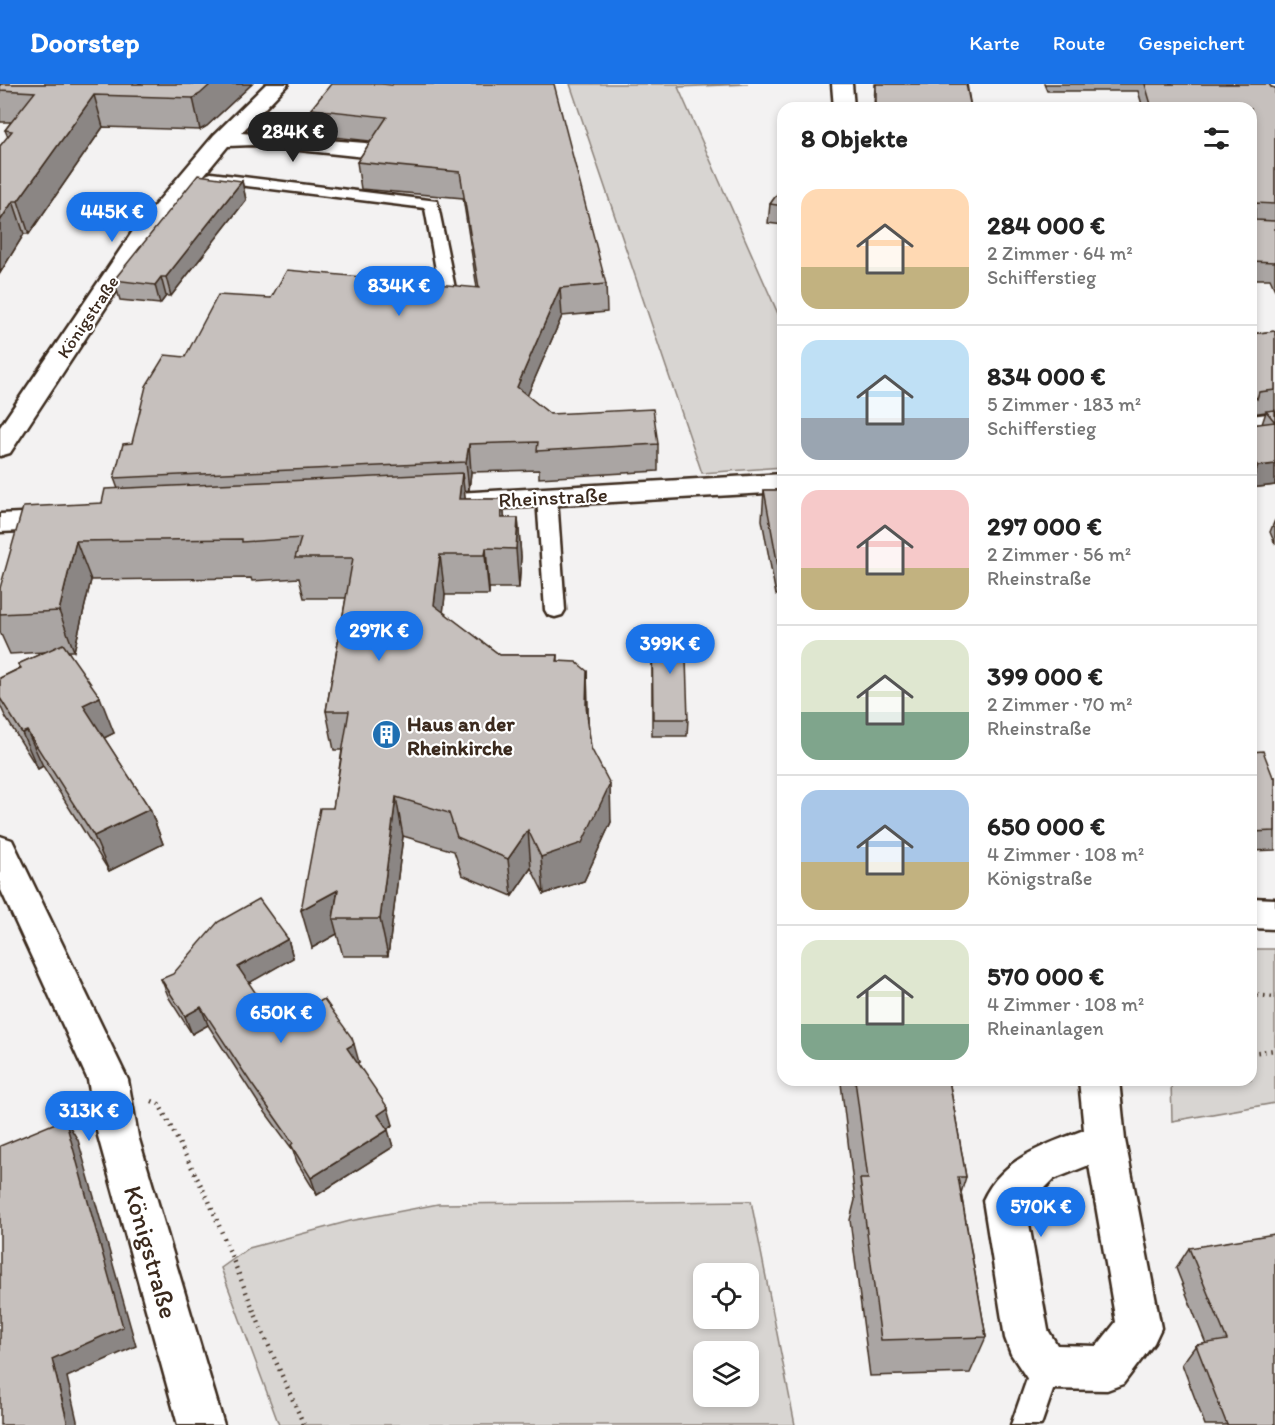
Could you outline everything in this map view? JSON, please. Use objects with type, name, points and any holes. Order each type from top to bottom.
[{"type":"street","name":"Königstraße","points":[[0,447],[141,236],[222,140],[278,84]]},
{"type":"street","points":[[842,84],[844,102]]},
{"type":"street","points":[[222,140],[252,139],[365,150]]},
{"type":"street","points":[[1257,423],[1275,421]]},
{"type":"street","name":"Rheinstraße","points":[[429,503],[777,483]]},
{"type":"street","points":[[0,523],[87,519]]},
{"type":"street","name":"Königstraße","points":[[0,850],[108,1080],[118,1136],[201,1425]]},
{"type":"street","points":[[1257,913],[1275,914]]},
{"type":"street","points":[[1100,1086],[1105,1140],[1139,1328],[1107,1368],[1046,1367],[1027,1338],[1004,1200],[1040,1166],[1105,1140]]},
{"type":"lane","points":[[191,176],[432,204],[449,298]]},
{"type":"lane","points":[[547,498],[555,610]]},
{"type":"lane","points":[[1026,1425],[1046,1367]]},
{"type":"path","points":[[1257,996],[1275,997]]},
{"type":"path","points":[[1257,1052],[1275,1050]]},
{"type":"path","points":[[108,1080],[159,1104],[209,1201],[260,1326],[304,1425]]},
{"type":"shaded area","points":[[570,84],[748,84],[678,87],[777,311],[777,467],[702,473]]},
{"type":"shaded area","points":[[1257,949],[1275,949],[1275,1103],[1172,1121],[1171,1086],[1257,1086]]},
{"type":"shaded area","points":[[751,1201],[795,1425],[279,1425],[221,1268],[249,1248],[350,1221],[438,1204]]},
{"type":"building","points":[[0,84],[211,84],[193,98],[94,95],[18,201],[13,201],[0,221],[0,146],[12,131],[5,130],[35,92],[0,90]]},
{"type":"building","points":[[331,84],[554,84],[606,284],[560,288],[517,387],[550,414],[653,409],[658,444],[537,451],[538,442],[469,444],[466,462],[114,478],[123,444],[132,443],[146,386],[165,355],[185,357],[218,295],[271,298],[287,270],[479,288],[460,172],[357,162],[387,117],[311,109]]},
{"type":"building","points":[[876,84],[966,84],[970,102],[876,102]]},
{"type":"building","points":[[1145,84],[1269,84],[1275,88],[1275,204],[1257,203],[1257,102],[1150,102]]},
{"type":"building","points":[[198,175],[242,181],[166,277],[161,277],[155,285],[114,280]]},
{"type":"building","points":[[777,194],[777,205],[770,204]]},
{"type":"building","points":[[1257,220],[1275,221],[1275,262],[1257,261]]},
{"type":"building","points":[[1275,331],[1275,390],[1259,392],[1257,399],[1257,333]]},
{"type":"building","points":[[1275,410],[1275,422],[1266,411]]},
{"type":"building","points":[[1275,422],[1275,464],[1257,465],[1257,424]]},
{"type":"building","points":[[462,473],[459,499],[503,499],[501,518],[518,518],[516,549],[486,548],[485,555],[440,555],[434,605],[500,655],[558,655],[557,661],[576,662],[587,671],[586,705],[591,748],[610,784],[582,843],[541,857],[528,830],[508,859],[457,837],[449,813],[396,797],[380,919],[333,919],[338,890],[301,910],[320,808],[333,808],[349,711],[326,711],[353,558],[295,558],[301,538],[242,542],[242,539],[76,541],[59,611],[0,614],[0,588],[23,507],[102,503],[105,489]]},
{"type":"building","points":[[764,490],[777,490],[777,561]]},
{"type":"building","points":[[652,630],[685,630],[688,719],[653,719]]},
{"type":"building","points":[[63,644],[100,697],[83,705],[150,809],[94,836],[27,731],[22,733],[0,698],[0,678],[21,668],[18,664]]},
{"type":"building","points":[[1263,751],[1273,777],[1275,777],[1275,831],[1257,832],[1257,752]]},
{"type":"building","points":[[259,899],[288,939],[238,967],[276,1023],[285,1018],[288,1020],[324,999],[352,1038],[354,1044],[347,1048],[388,1108],[378,1115],[388,1130],[311,1178],[291,1145],[293,1143],[201,1007],[185,1016],[161,979],[173,974],[218,922]]},
{"type":"building","points":[[856,1086],[950,1086],[966,1177],[958,1177],[986,1337],[881,1340],[860,1179],[868,1179]]},
{"type":"building","points":[[65,1119],[123,1327],[52,1359],[68,1425],[0,1425],[0,1146]]},
{"type":"building","points":[[1275,1234],[1275,1425],[1227,1425],[1196,1345],[1227,1340],[1189,1248]]},
{"type":"place","name":"Haus an der Rheinkirche","points":[[386,735]]}]
